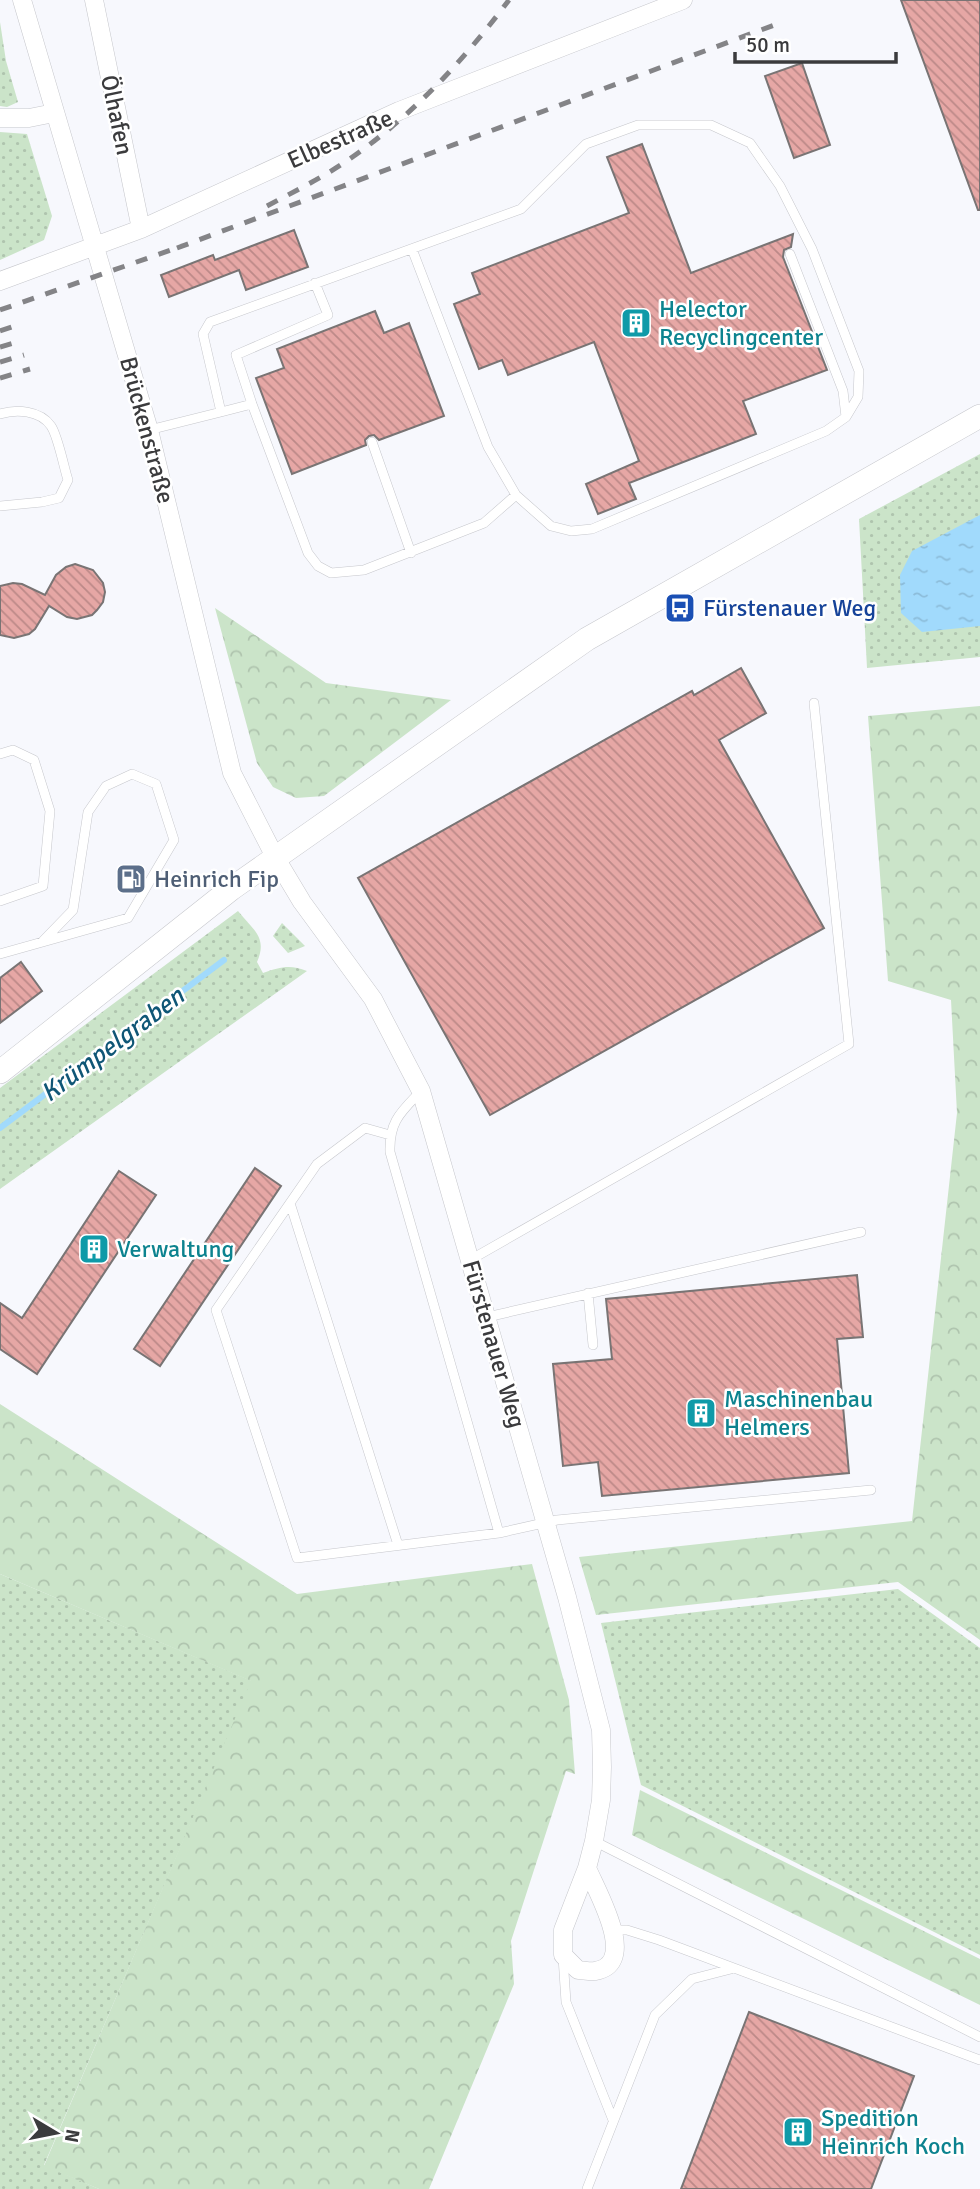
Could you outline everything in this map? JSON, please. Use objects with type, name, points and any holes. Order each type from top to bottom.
[{"type":"street","name":"Brückenstraße","points":[[22,0],[149,430],[232,774],[275,857]]},
{"type":"street","name":"Ölhafen","points":[[94,0],[141,229]]},
{"type":"street","name":"Elbestraße","points":[[0,281],[141,229],[400,111],[683,0]]},
{"type":"street","points":[[0,118],[29,118],[54,113]]},
{"type":"street","points":[[0,1072],[231,889],[587,639],[980,416]]},
{"type":"street","name":"Fürstenauer Weg","points":[[275,857],[302,902],[373,999],[421,1091],[568,1597],[601,1730],[601,1800],[587,1868],[563,1930],[563,1955]]},
{"type":"street","points":[[563,1955],[578,1970],[597,1971],[610,1962],[616,1947],[614,1930],[587,1868]]},
{"type":"lane","points":[[221,412],[203,334],[210,322],[521,209],[586,144],[638,125],[711,125],[750,143],[780,186],[812,249],[859,371],[858,397],[846,417],[826,431],[592,529],[572,531],[551,526],[516,495],[488,447],[412,249]]},
{"type":"lane","points":[[790,254],[843,391],[846,417]]},
{"type":"lane","points":[[316,284],[328,315],[236,355],[308,553],[317,566],[331,573],[364,570],[484,523],[516,495]]},
{"type":"lane","points":[[149,430],[252,404]]},
{"type":"lane","points":[[0,414],[13,410],[36,414],[51,426],[68,480],[59,498],[0,506]]},
{"type":"lane","points":[[372,442],[411,553]]},
{"type":"lane","points":[[470,1260],[849,1044],[814,703]]},
{"type":"lane","points":[[0,754],[13,750],[34,760],[50,811],[43,886],[0,901]]},
{"type":"lane","points":[[0,954],[128,918],[174,840],[156,784],[132,774],[106,786],[88,812],[73,910],[43,941]]},
{"type":"lane","points":[[421,1091],[394,1121],[390,1135],[390,1152],[499,1533]]},
{"type":"lane","points":[[390,1135],[365,1128],[317,1164],[216,1310],[297,1558],[499,1533],[545,1522],[872,1490]]},
{"type":"lane","points":[[290,1203],[398,1545]]},
{"type":"lane","points":[[486,1317],[861,1232]]},
{"type":"lane","points":[[588,1293],[593,1345]]},
{"type":"lane","points":[[594,1841],[980,2037]]},
{"type":"lane","points":[[614,1930],[627,1930],[980,2060]]},
{"type":"lane","points":[[563,1955],[566,2002],[613,2120]]},
{"type":"lane","points":[[587,2189],[655,2015],[692,1979],[732,1968]]},
{"type":"green space","points":[[0,22],[6,61],[18,102],[7,107],[0,106]]},
{"type":"green space","points":[[0,132],[27,134],[52,216],[44,240],[0,260]]},
{"type":"green space","points":[[980,454],[980,657],[867,668],[859,519]]},
{"type":"green space","points":[[215,608],[326,683],[451,700],[324,796],[296,798],[273,787],[257,763]]},
{"type":"green space","points":[[980,706],[980,1640],[898,1582],[596,1615],[579,1557],[912,1521],[957,1113],[951,1000],[888,981],[868,716]]},
{"type":"green space","points":[[238,911],[260,940],[257,962],[263,973],[285,967],[307,971],[0,1189],[0,1088]]},
{"type":"green space","points":[[282,923],[305,946],[288,953],[273,936]]},
{"type":"green space","points":[[0,1404],[297,1594],[532,1564],[569,1700],[575,1774],[566,1771],[511,1941],[514,1984],[429,2189],[99,2189],[44,2166],[251,1681],[0,1574]]},
{"type":"green space","points":[[0,1574],[252,1681],[44,2165],[99,2189],[0,2189]]},
{"type":"green space","points":[[898,1589],[980,1648],[980,1955],[641,1785],[601,1623]]},
{"type":"green space","points":[[640,1790],[980,1959],[980,2005],[632,1835]]},
{"type":"water","points":[[980,515],[980,626],[922,632],[901,613],[900,575],[912,551]]},
{"type":"building","points":[[901,0],[980,0],[980,210],[978,210]]},
{"type":"building","points":[[802,63],[830,145],[794,158],[765,76]]},
{"type":"building","name":"Helector Recyclingcenter","points":[[642,144],[691,273],[793,234],[791,247],[784,250],[783,257],[827,370],[743,401],[756,434],[629,483],[636,499],[598,514],[586,484],[639,461],[594,342],[508,375],[502,360],[479,369],[454,304],[480,294],[472,273],[629,213],[607,157]]},
{"type":"building","points":[[294,230],[308,267],[246,290],[239,270],[169,297],[161,275],[213,255],[215,260]]},
{"type":"building","points":[[375,311],[384,333],[409,323],[444,416],[379,440],[374,435],[369,436],[365,440],[366,445],[292,474],[256,378],[284,368],[277,349]]},
{"type":"building","points":[[75,564],[93,570],[103,583],[103,602],[92,615],[77,619],[67,617],[49,606],[29,634],[14,638],[0,635],[0,586],[22,584],[45,595],[56,575]]},
{"type":"building","points":[[741,668],[766,713],[719,740],[824,928],[490,1115],[358,878],[692,691],[694,695]]},
{"type":"building","points":[[21,962],[42,991],[0,1023],[0,978]]},
{"type":"building","points":[[255,1168],[281,1186],[160,1366],[134,1349]]},
{"type":"building","name":"Verwaltung","points":[[119,1171],[156,1195],[37,1374],[0,1349],[0,1303],[22,1318]]},
{"type":"building","name":"Maschinenbau Helmers","points":[[857,1275],[863,1337],[837,1339],[849,1473],[602,1496],[598,1462],[563,1466],[553,1364],[612,1359],[606,1299]]},
{"type":"building","name":"Spedition Heinrich Koch","points":[[749,2012],[914,2076],[871,2189],[681,2189]]},
{"type":"waterway","name":"Krümpelgraben","points":[[0,1128],[224,960]]},
{"type":"railway","points":[[267,206],[341,165],[396,124],[456,65],[509,0]]},
{"type":"railway","points":[[177,248],[777,24]]},
{"type":"railway","points":[[0,310],[185,245]]},
{"type":"railway","points":[[0,331],[15,326]]},
{"type":"railway","points":[[0,347],[21,341]]},
{"type":"railway","points":[[0,362],[24,355]]},
{"type":"railway","points":[[0,378],[30,369]]},
{"type":"place","name":"Helector Recyclingcenter","points":[[636,323]]},
{"type":"place","name":"Fürstenauer Weg","points":[[680,608]]},
{"type":"place","name":"Heinrich Fip","points":[[131,879]]},
{"type":"place","name":"Verwaltung","points":[[94,1249]]},
{"type":"place","name":"Maschinenbau Helmers","points":[[701,1413]]},
{"type":"place","name":"Spedition Heinrich Koch","points":[[798,2132]]}]
